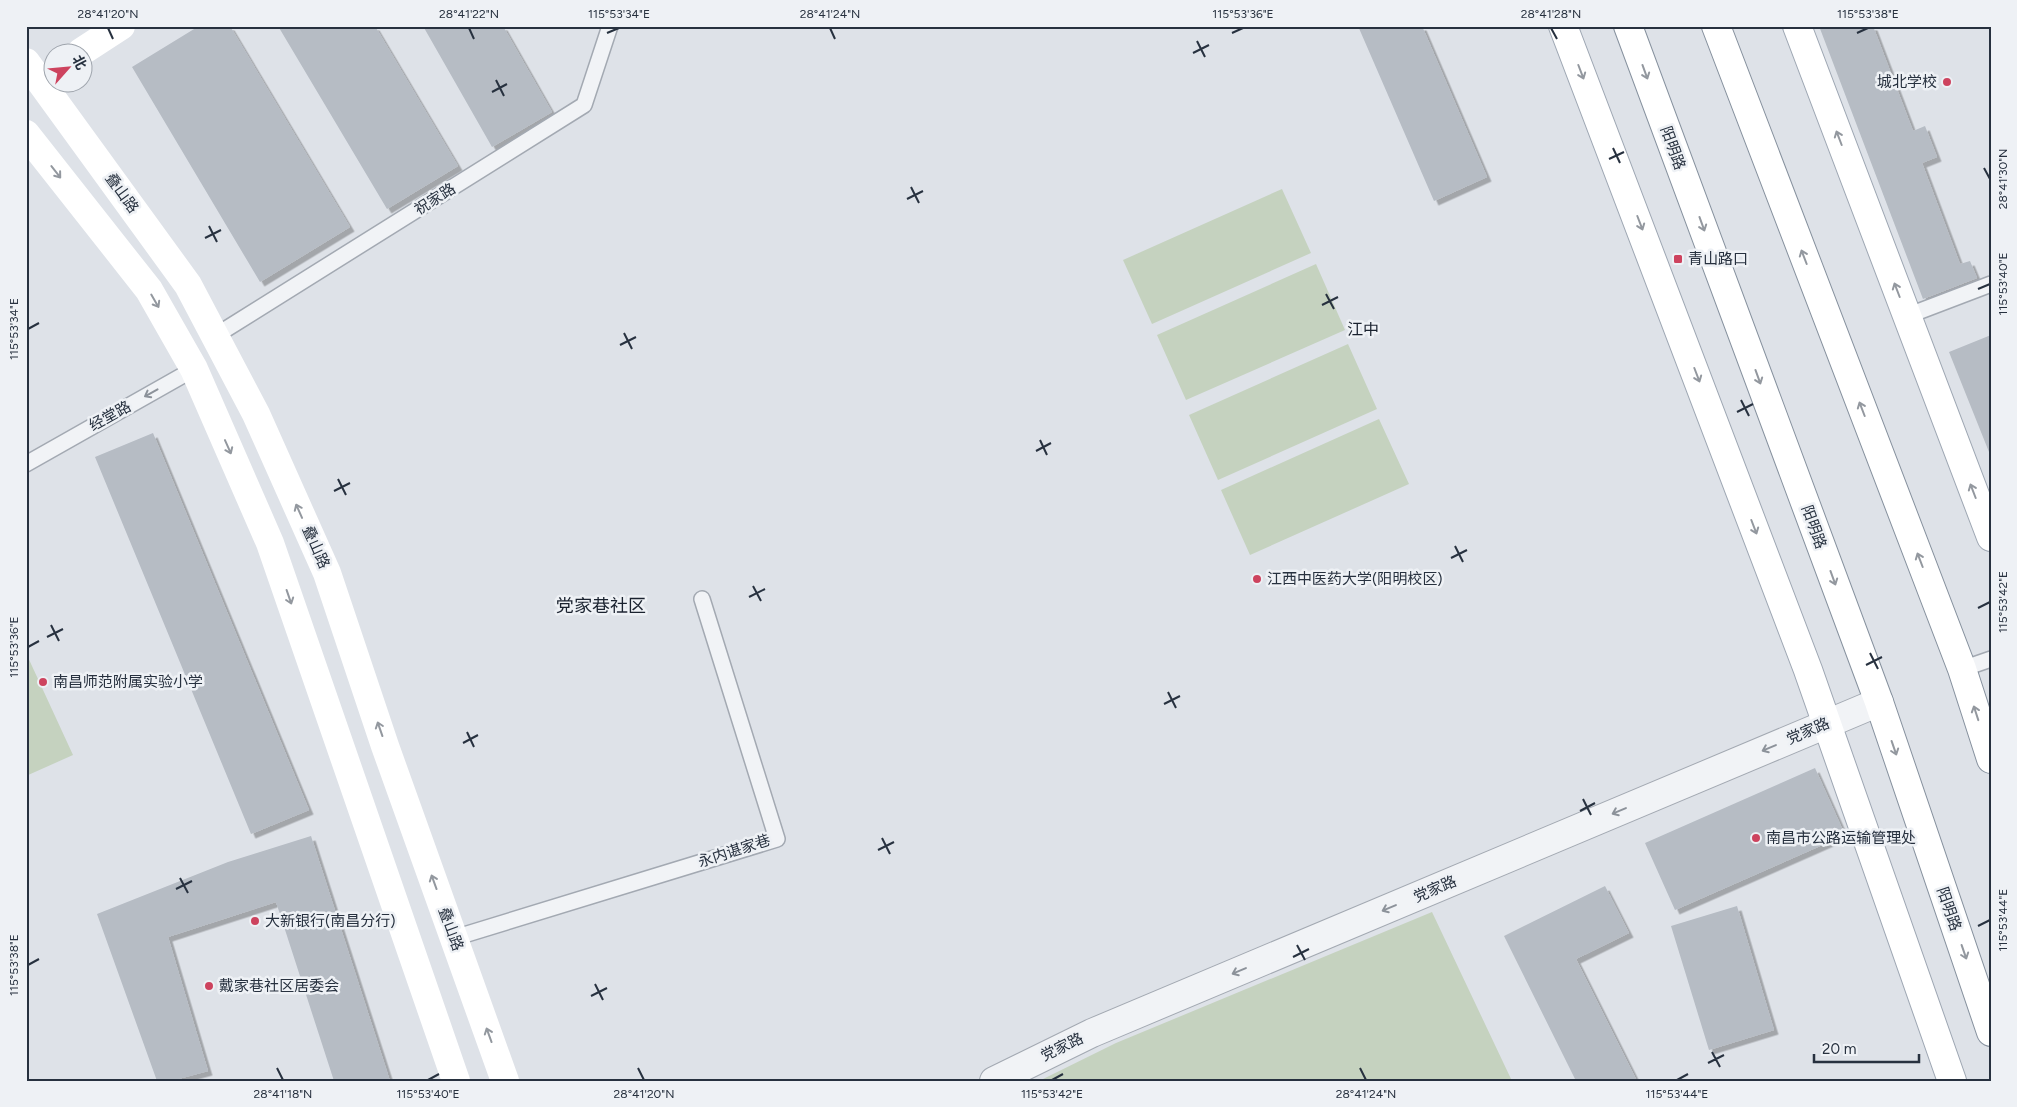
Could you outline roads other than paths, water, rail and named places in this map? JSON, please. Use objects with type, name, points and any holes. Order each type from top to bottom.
[{"type":"main road","points":[[92,45],[121,26]]},
{"type":"main road","points":[[1563,26],[1827,724],[1952,1081]]},
{"type":"main road","name":"阳明路","points":[[1628,26],[1879,702],[1991,1032]]},
{"type":"main road","points":[[1716,26],[1962,669],[1991,759]]},
{"type":"main road","points":[[1797,26],[1991,537]]},
{"type":"main road","name":"叠山路","points":[[36,75],[188,285],[256,414],[327,572],[385,746],[505,1081]]},
{"type":"main road","points":[[26,134],[149,290],[194,369],[270,543],[456,1081]]},
{"type":"street","name":"党家路","points":[[994,1081],[1092,1033],[1879,702]]},
{"type":"lane","name":"祝家路","points":[[215,336],[584,105],[610,26]]},
{"type":"lane","points":[[1907,316],[1991,284]]},
{"type":"lane","name":"经堂路","points":[[26,464],[194,369]]},
{"type":"lane","name":"永内谌家巷","points":[[454,938],[777,839],[702,599]]},
{"type":"lane","points":[[1962,669],[1991,659]]},
{"type":"place","name":"城北学校","points":[[1947,82]]},
{"type":"place","name":"青山路口","points":[[1678,259]]},
{"type":"place","name":"江西中医药大学(阳明校区)","points":[[1257,579]]},
{"type":"place","name":"南昌师范附属实验小学","points":[[43,682]]},
{"type":"place","name":"南昌市公路运输管理处","points":[[1756,838]]},
{"type":"place","name":"大新银行(南昌分行)","points":[[255,921]]},
{"type":"place","name":"戴家巷社区居委会","points":[[209,986]]},
{"type":"district","name":"江中","points":[[1363,329]]},
{"type":"district","name":"党家巷社区","points":[[601,606]]}]
